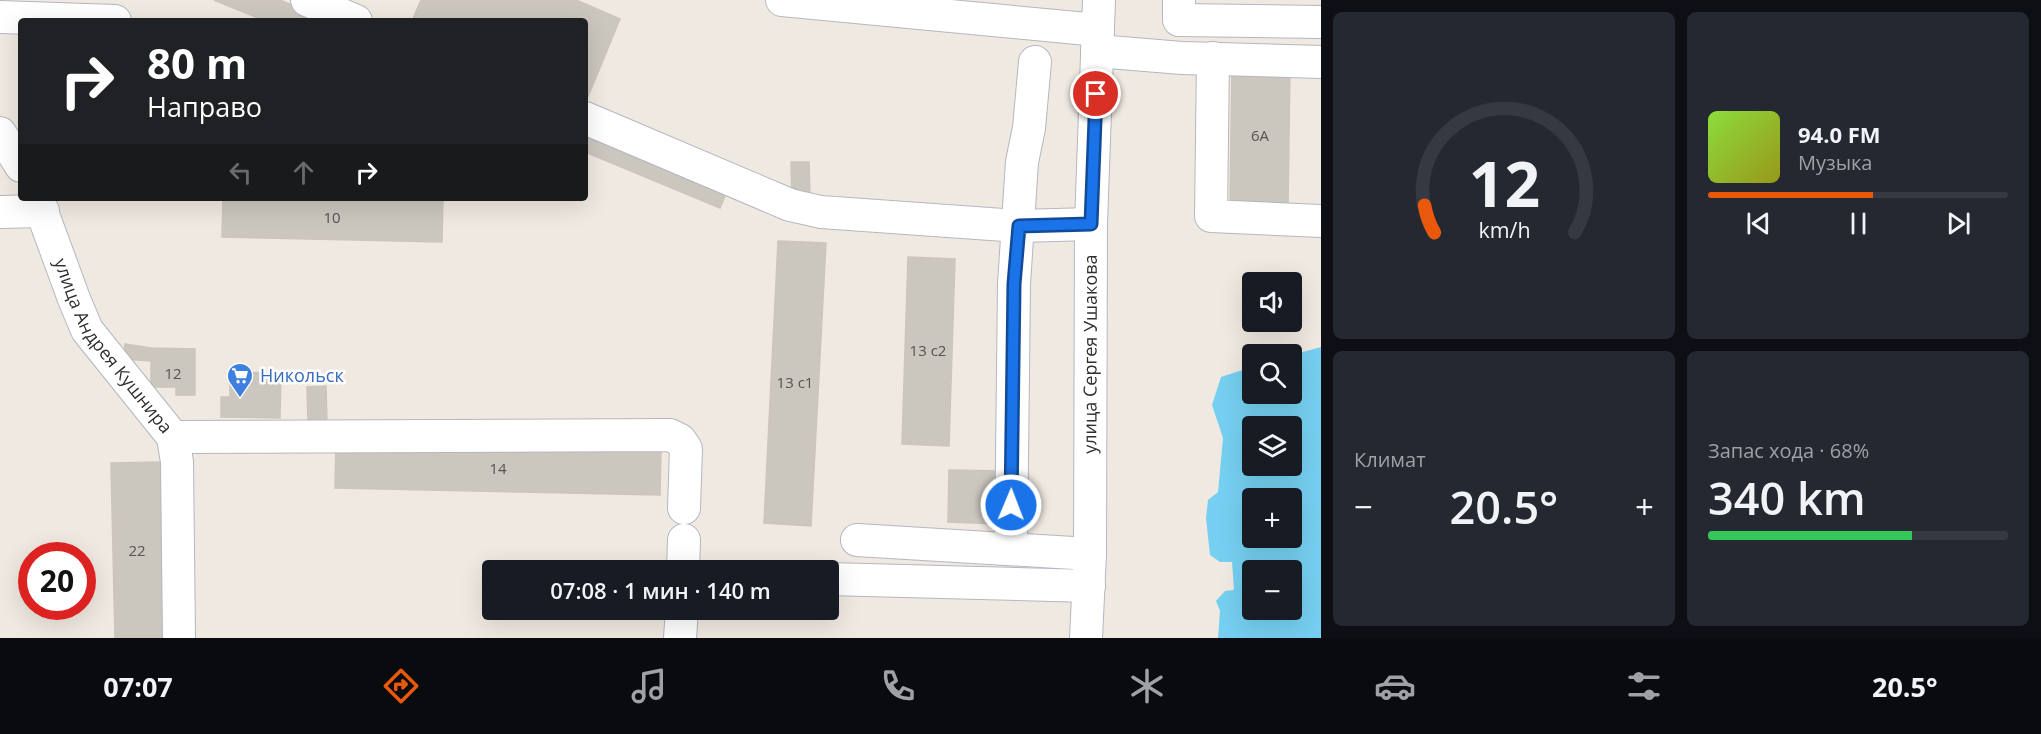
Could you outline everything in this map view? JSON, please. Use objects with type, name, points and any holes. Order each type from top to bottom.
[{"type":"street","points":[[307,0],[349,18]]},
{"type":"street","points":[[782,0],[1098,27],[1214,58],[1321,62]]},
{"type":"street","points":[[1179,0],[1179,20],[1321,22]]},
{"type":"street","points":[[0,17],[29,18]]},
{"type":"street","name":"улица Сергея Ушакова","points":[[1086,638],[1090,554],[1091,224],[1098,27]]},
{"type":"street","points":[[1214,58],[1211,216],[1321,221]]},
{"type":"street","points":[[1011,548],[1014,284],[1022,162],[1029,128],[1035,62]]},
{"type":"street","points":[[588,119],[790,205],[821,212],[1019,226],[1091,224]]},
{"type":"street","points":[[0,133],[18,161]]},
{"type":"street","points":[[0,212],[40,204]]},
{"type":"street","name":"улица Андрея Кушнира","points":[[40,204],[87,330],[173,436],[177,462],[179,638]]},
{"type":"street","points":[[173,436],[670,435],[680,440],[686,450],[684,508]]},
{"type":"street","points":[[857,540],[1090,554]]},
{"type":"street","points":[[839,579],[1089,586]]},
{"type":"street","points":[[680,638],[681,620]]},
{"type":"water","points":[[1321,347],[1321,638],[1218,638],[1220,611],[1216,601],[1225,591],[1234,590],[1232,562],[1220,562],[1210,555],[1206,518],[1208,500],[1218,492],[1223,438],[1212,405],[1221,377],[1242,370],[1242,404],[1302,404],[1302,352]]},
{"type":"building","points":[[214,0],[280,0],[324,18],[258,18]]},
{"type":"building","points":[[421,0],[576,0],[620,19],[588,97],[588,18],[413,18]]},
{"type":"building","points":[[1232,65],[1290,66],[1288,207],[1230,206]]},
{"type":"building","points":[[588,126],[730,184],[720,208],[588,153]]},
{"type":"building","points":[[791,162],[809,162],[810,196],[792,196]]},
{"type":"building","points":[[223,201],[443,201],[442,242],[222,237]]},
{"type":"building","points":[[778,241],[826,243],[811,526],[764,523]]},
{"type":"building","points":[[908,257],[955,259],[949,446],[902,444]]},
{"type":"building","points":[[125,344],[151,348],[195,349],[195,395],[176,395],[176,387],[151,387],[151,361],[124,359]]},
{"type":"building","points":[[230,372],[281,373],[280,418],[221,417],[221,397],[230,397]]},
{"type":"building","points":[[326,386],[327,422],[308,423],[307,387]]},
{"type":"building","points":[[336,443],[661,450],[660,495],[335,488]]},
{"type":"building","points":[[160,462],[163,638],[115,638],[111,463]]},
{"type":"building","points":[[949,470],[1002,471],[1000,524],[948,522]]},
{"type":"place","name":"Никольск","points":[[240,399]]},
{"type":"route","points":[[1011,505],[1014,284],[1019,226],[1091,224],[1096,94]]}]
